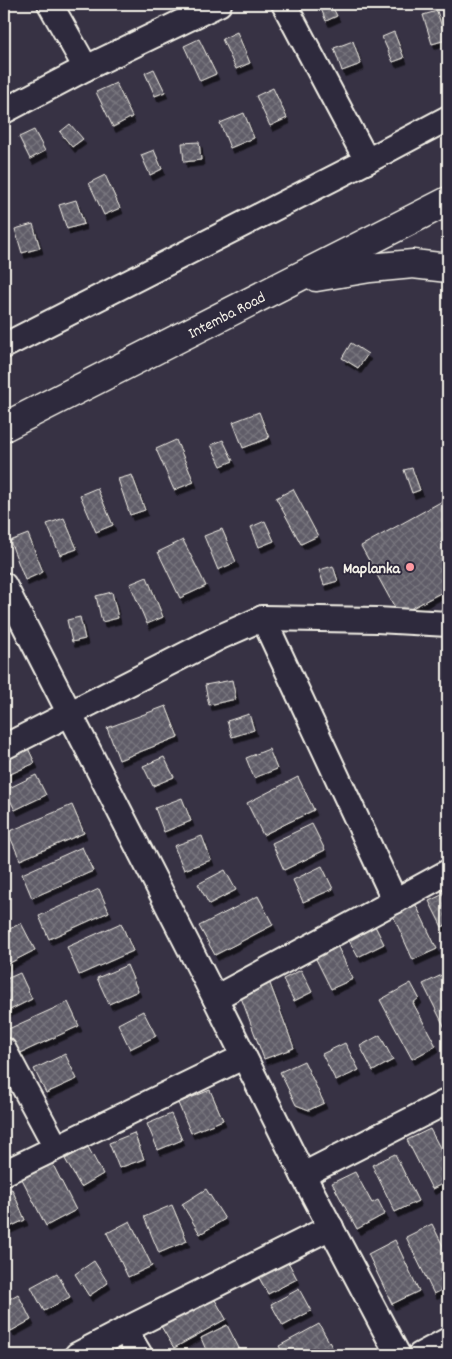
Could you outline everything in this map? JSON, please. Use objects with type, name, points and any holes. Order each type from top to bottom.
[{"type":"street","points":[[50,4],[86,68]]},
{"type":"street","points":[[4,111],[86,68],[219,4]]},
{"type":"street","points":[[284,4],[367,161]]},
{"type":"street","points":[[4,346],[448,118]]},
{"type":"street","name":"Intemba Road","points":[[4,428],[448,201]]},
{"type":"street","points":[[292,280],[370,268],[413,264],[448,268]]},
{"type":"street","points":[[4,585],[303,1175],[398,1355]]},
{"type":"street","points":[[262,618],[395,901]]},
{"type":"street","points":[[4,747],[220,637],[262,618],[448,623]]},
{"type":"street","points":[[214,998],[448,872]]},
{"type":"street","points":[[4,1050],[56,1147]]},
{"type":"street","points":[[4,1173],[243,1057]]},
{"type":"street","points":[[303,1175],[448,1101]]},
{"type":"street","points":[[77,1355],[332,1227]]},
{"type":"street","points":[[125,1330],[140,1355]]},
{"type":"street","points":[[420,1355],[448,1340]]},
{"type":"building","points":[[319,4],[331,4],[337,16],[326,21]]},
{"type":"building","points":[[437,11],[446,40],[432,44],[423,15]]},
{"type":"building","points":[[237,32],[250,63],[236,69],[222,39]]},
{"type":"building","points":[[394,32],[404,58],[393,62],[382,37]]},
{"type":"building","points":[[199,39],[216,74],[200,81],[184,46]]},
{"type":"building","points":[[353,41],[361,64],[342,71],[334,48]]},
{"type":"building","points":[[154,69],[165,92],[155,96],[145,73]]},
{"type":"building","points":[[116,83],[132,117],[113,127],[96,92]]},
{"type":"building","points":[[273,88],[287,118],[270,126],[256,96]]},
{"type":"building","points":[[244,113],[254,138],[230,148],[220,123]]},
{"type":"building","points":[[70,124],[83,139],[72,147],[60,132]]},
{"type":"building","points":[[34,130],[45,151],[30,159],[19,137]]},
{"type":"building","points":[[199,142],[201,160],[184,162],[182,143]]},
{"type":"building","points":[[154,150],[162,169],[150,175],[141,155]]},
{"type":"building","points":[[105,175],[120,208],[104,215],[89,183]]},
{"type":"building","points":[[76,200],[84,224],[67,229],[59,205]]},
{"type":"building","points":[[33,224],[40,248],[22,253],[15,229]]},
{"type":"building","points":[[351,343],[368,354],[358,368],[342,358]]},
{"type":"building","points":[[259,412],[269,438],[243,448],[233,422]]},
{"type":"building","points":[[176,440],[194,482],[174,490],[156,449]]},
{"type":"building","points":[[223,440],[233,461],[221,466],[211,445]]},
{"type":"building","points":[[412,468],[420,490],[412,493],[404,470]]},
{"type":"building","points":[[132,475],[145,510],[130,515],[118,479]]},
{"type":"building","points":[[97,488],[113,525],[96,532],[80,495]]},
{"type":"building","points":[[293,489],[318,536],[301,544],[276,498]]},
{"type":"building","name":"Maplanka","points":[[448,498],[448,589],[399,615],[361,546]]},
{"type":"building","points":[[64,518],[77,549],[60,555],[47,524]]},
{"type":"building","points":[[265,521],[274,541],[259,547],[251,527]]},
{"type":"building","points":[[222,529],[236,562],[218,570],[204,536]]},
{"type":"building","points":[[28,534],[43,572],[25,580],[10,541]]},
{"type":"building","points":[[183,540],[206,586],[180,598],[158,552]]},
{"type":"building","points":[[333,566],[338,581],[324,585],[319,570]]},
{"type":"building","points":[[147,577],[163,617],[147,624],[130,584]]},
{"type":"building","points":[[112,592],[118,618],[102,622],[96,596]]},
{"type":"building","points":[[80,617],[85,639],[72,642],[67,620]]},
{"type":"building","points":[[232,680],[236,699],[209,705],[205,685]]},
{"type":"building","points":[[166,706],[178,737],[119,760],[107,728]]},
{"type":"building","points":[[249,714],[254,730],[232,737],[227,721]]},
{"type":"building","points":[[26,744],[35,763],[4,777],[4,754]]},
{"type":"building","points":[[269,749],[277,769],[254,778],[246,758]]},
{"type":"building","points":[[164,757],[174,777],[153,786],[143,766]]},
{"type":"building","points":[[36,775],[46,795],[15,810],[5,790]]},
{"type":"building","points":[[298,777],[314,810],[263,835],[247,803]]},
{"type":"building","points":[[182,798],[191,821],[164,832],[155,808]]},
{"type":"building","points":[[72,805],[84,833],[20,860],[8,832]]},
{"type":"building","points":[[312,824],[325,850],[284,870],[272,843]]},
{"type":"building","points":[[202,836],[211,860],[184,870],[174,846]]},
{"type":"building","points":[[82,847],[93,871],[32,898],[22,874]]},
{"type":"building","points":[[322,866],[333,889],[303,902],[293,880]]},
{"type":"building","points":[[225,870],[236,890],[209,904],[198,884]]},
{"type":"building","points":[[99,889],[109,912],[49,939],[39,916]]},
{"type":"building","points":[[448,892],[448,924],[442,927],[429,901]]},
{"type":"building","points":[[258,896],[273,925],[215,955],[199,926]]},
{"type":"building","points":[[414,901],[437,949],[413,960],[391,911]]},
{"type":"building","points":[[372,920],[384,944],[358,957],[345,933]]},
{"type":"building","points":[[21,923],[35,950],[4,966],[4,932]]},
{"type":"building","points":[[121,923],[133,951],[79,975],[67,947]]},
{"type":"building","points":[[334,939],[353,979],[331,989],[311,949]]},
{"type":"building","points":[[127,965],[138,991],[109,1004],[97,978]]},
{"type":"building","points":[[301,970],[312,992],[294,1001],[283,979]]},
{"type":"building","points":[[448,972],[448,1034],[423,984]]},
{"type":"building","points":[[20,973],[32,999],[4,1013],[4,980]]},
{"type":"building","points":[[269,981],[294,1048],[264,1059],[239,992]]},
{"type":"building","points":[[411,983],[419,998],[413,1003],[436,1046],[412,1059],[380,1000]]},
{"type":"building","points":[[68,1002],[79,1026],[12,1057],[4,1040],[4,1031]]},
{"type":"building","points":[[143,1011],[156,1036],[130,1049],[118,1024]]},
{"type":"building","points":[[380,1035],[393,1060],[373,1071],[360,1046]]},
{"type":"building","points":[[345,1043],[359,1070],[336,1081],[322,1054]]},
{"type":"building","points":[[65,1054],[77,1079],[46,1093],[34,1069]]},
{"type":"building","points":[[304,1061],[324,1103],[309,1110],[296,1105],[280,1072]]},
{"type":"building","points":[[210,1090],[223,1120],[191,1133],[178,1103]]},
{"type":"building","points":[[171,1114],[182,1140],[158,1150],[147,1124]]},
{"type":"building","points":[[430,1129],[448,1163],[448,1181],[432,1189],[407,1140]]},
{"type":"building","points":[[134,1133],[144,1159],[119,1168],[109,1143]]},
{"type":"building","points":[[88,1147],[103,1174],[81,1187],[65,1159]]},
{"type":"building","points":[[395,1154],[418,1201],[395,1212],[372,1165]]},
{"type":"building","points":[[49,1157],[76,1210],[46,1226],[19,1173]]},
{"type":"building","points":[[355,1172],[372,1203],[378,1200],[385,1214],[357,1229],[332,1183]]},
{"type":"building","points":[[12,1189],[25,1220],[5,1229],[4,1193]]},
{"type":"building","points":[[206,1189],[225,1219],[200,1234],[182,1204]]},
{"type":"building","points":[[172,1205],[187,1241],[159,1253],[144,1217]]},
{"type":"building","points":[[130,1221],[152,1266],[128,1277],[107,1233]]},
{"type":"building","points":[[432,1224],[448,1256],[448,1287],[434,1294],[406,1237]]},
{"type":"building","points":[[395,1240],[419,1291],[392,1304],[368,1254]]},
{"type":"building","points":[[285,1256],[297,1279],[268,1294],[256,1272]]},
{"type":"building","points":[[94,1261],[108,1283],[89,1296],[75,1274]]},
{"type":"building","points":[[57,1273],[70,1297],[44,1311],[31,1287]]},
{"type":"building","points":[[299,1289],[311,1311],[283,1326],[271,1304]]},
{"type":"building","points":[[211,1293],[226,1319],[174,1348],[159,1323]]},
{"type":"building","points":[[18,1294],[31,1320],[11,1331],[4,1318],[4,1302]]},
{"type":"building","points":[[319,1324],[332,1347],[318,1355],[284,1355],[279,1346]]},
{"type":"building","points":[[227,1325],[241,1352],[235,1355],[195,1355],[206,1350],[201,1338]]},
{"type":"place","name":"Maplanka","points":[[410,567]]}]
